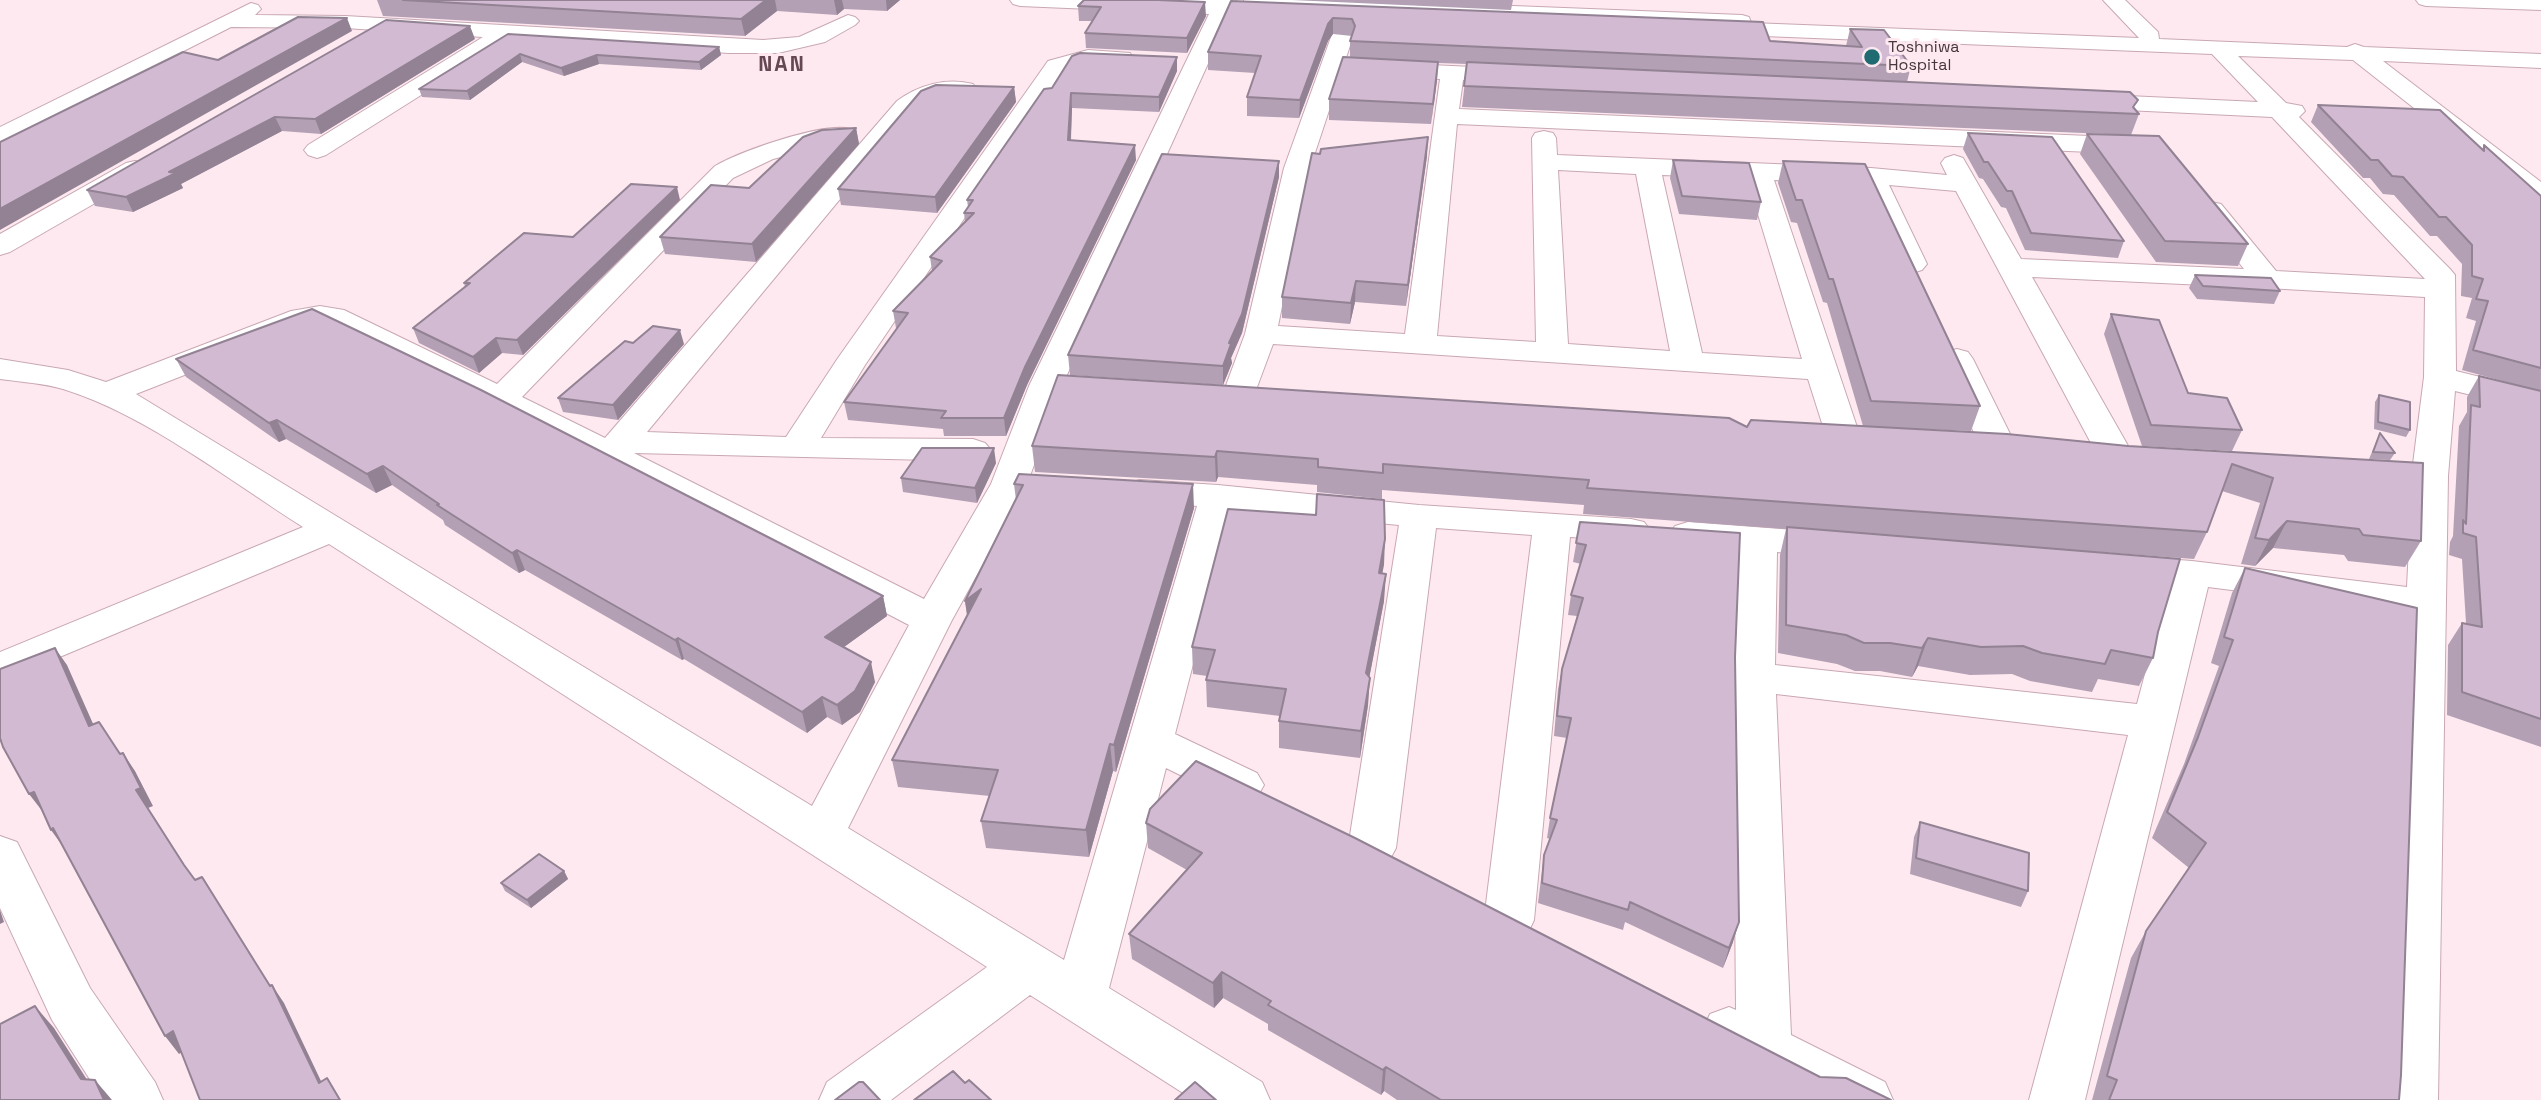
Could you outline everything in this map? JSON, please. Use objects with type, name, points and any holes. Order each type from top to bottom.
[{"type":"street","points":[[0,137],[269,0]]},
{"type":"street","points":[[1020,0],[1220,3],[2218,49],[2354,50],[2537,188]]},
{"type":"street","points":[[2113,0],[2150,37]]},
{"type":"street","points":[[2426,0],[2541,4]]},
{"type":"street","points":[[820,835],[1015,467],[1046,386],[1166,161],[1173,62],[1220,3]]},
{"type":"street","points":[[1351,9],[1533,6],[1668,9],[1764,26],[2150,37],[2541,60]]},
{"type":"street","points":[[1238,399],[1261,334],[1284,167],[1334,67],[1351,9]]},
{"type":"street","points":[[228,21],[347,34],[381,15],[508,31],[729,46],[775,46],[814,41],[848,21]]},
{"type":"street","points":[[1764,26],[1772,53]]},
{"type":"street","points":[[317,150],[508,31]]},
{"type":"street","points":[[2218,49],[2440,275],[2440,377],[2430,476],[2410,1100]]},
{"type":"street","points":[[797,448],[849,365],[998,153],[1022,92],[1056,66],[1081,57],[1173,62]]},
{"type":"street","points":[[1334,67],[1534,76]]},
{"type":"street","points":[[1420,344],[1452,73]]},
{"type":"street","points":[[615,449],[886,132],[905,106],[922,94],[946,89],[983,90]]},
{"type":"street","points":[[2059,100],[2320,112]]},
{"type":"street","points":[[1446,116],[2160,147],[2114,103]]},
{"type":"street","points":[[2401,116],[2442,118]]},
{"type":"street","points":[[1544,121],[1552,353]]},
{"type":"street","points":[[501,399],[733,166],[822,137],[886,132]]},
{"type":"street","points":[[1940,136],[2011,267],[2131,459],[2077,454]]},
{"type":"street","points":[[2055,141],[2078,174]]},
{"type":"street","points":[[0,246],[157,156]]},
{"type":"street","points":[[1545,162],[1871,176],[1965,184]]},
{"type":"street","points":[[1647,165],[1688,361]]},
{"type":"street","points":[[1758,172],[1843,439]]},
{"type":"street","points":[[1871,176],[1923,286]]},
{"type":"street","points":[[2192,187],[2266,279]]},
{"type":"street","points":[[2011,267],[2139,262],[2266,279],[2440,289]]},
{"type":"street","points":[[106,394],[302,318],[320,315],[333,317],[501,399],[615,449],[932,620]]},
{"type":"street","points":[[1261,334],[1823,370]]},
{"type":"street","points":[[1946,336],[2011,447],[1959,444]]},
{"type":"street","points":[[0,369],[68,380],[106,394],[161,421],[1242,1100]]},
{"type":"street","points":[[2440,377],[2541,402]]},
{"type":"street","points":[[1046,386],[1141,393]]},
{"type":"street","points":[[615,449],[797,448],[1015,467],[1051,486]]},
{"type":"street","points":[[2335,470],[2430,476]]},
{"type":"street","points":[[1106,489],[1218,496],[1419,516],[1866,548]]},
{"type":"street","points":[[1080,998],[1218,496]]},
{"type":"street","points":[[1371,848],[1419,516]]},
{"type":"street","points":[[1464,896],[1528,929],[1552,525]]},
{"type":"street","points":[[0,668],[331,528]]},
{"type":"street","points":[[1758,539],[1754,677],[1764,1049]]},
{"type":"street","points":[[2083,565],[2192,573],[2425,602]]},
{"type":"street","points":[[2057,1100],[2192,573]]},
{"type":"street","points":[[1754,677],[2154,722]]},
{"type":"street","points":[[1152,742],[1286,807]]},
{"type":"street","points":[[0,855],[71,1004],[135,1100]]},
{"type":"street","points":[[847,1100],[1029,966]]},
{"type":"street","points":[[1691,1012],[1865,1100]]},
{"type":"building","points":[[403,0],[766,0],[741,19]]},
{"type":"building","points":[[1084,0],[1205,2],[1187,38],[1085,33],[1101,7],[1078,6]]},
{"type":"building","points":[[1231,1],[1763,22],[1770,41],[1862,47],[1850,29],[1884,30],[1911,66],[1350,41],[1355,26],[1352,19],[1333,18],[1328,24],[1300,100],[1247,97],[1261,56],[1208,52]]},
{"type":"building","points":[[298,17],[347,18],[0,209],[0,142],[183,52],[218,60]]},
{"type":"building","points":[[386,20],[470,26],[315,119],[275,117],[169,172],[176,173],[126,197],[87,190]]},
{"type":"building","points":[[508,34],[719,47],[699,62],[597,55],[561,68],[520,54],[467,91],[419,89]]},
{"type":"building","points":[[1080,53],[1177,57],[1159,97],[1071,93],[1068,140],[1135,145],[1025,367],[1004,418],[941,418],[946,411],[844,402],[908,313],[893,311],[942,261],[930,257],[974,213],[964,213],[973,200],[967,200],[1044,89],[1052,88],[1072,56]]},
{"type":"building","points":[[1343,57],[1438,62],[1433,104],[1329,99]]},
{"type":"building","points":[[1467,62],[2130,92],[2138,100],[2133,107],[2139,114],[1464,86]]},
{"type":"building","points":[[936,85],[1014,87],[935,197],[838,189],[921,91]]},
{"type":"building","points":[[2318,105],[2440,110],[2484,151],[2484,145],[2541,196],[2541,368],[2473,350],[2488,301],[2476,299],[2483,279],[2472,276],[2472,245],[2446,217],[2439,217],[2403,177],[2392,176],[2378,160],[2371,160]]},
{"type":"building","points":[[856,128],[752,244],[660,237],[711,185],[749,188],[803,137],[822,130]]},
{"type":"building","points":[[1968,133],[2052,137],[2124,241],[2031,233],[2012,191],[2007,191],[1988,162],[1984,162]]},
{"type":"building","points":[[2087,134],[2159,136],[2248,244],[2165,241]]},
{"type":"building","points":[[1428,137],[1408,285],[1356,281],[1351,303],[1282,297],[1312,153],[1320,154],[1321,149]]},
{"type":"building","points":[[1162,154],[1279,161],[1242,314],[1229,343],[1231,344],[1223,366],[1068,355]]},
{"type":"building","points":[[1673,160],[1749,163],[1761,202],[1682,196]]},
{"type":"building","points":[[1783,161],[1865,164],[1980,406],[1871,401],[1833,279],[1829,279],[1802,200],[1796,200]]},
{"type":"building","points":[[631,184],[677,187],[517,340],[496,338],[473,357],[413,328],[470,283],[464,283],[524,233],[573,237]]},
{"type":"building","points":[[2195,275],[2271,278],[2280,291],[2203,286]]},
{"type":"building","points":[[312,309],[481,390],[883,596],[825,637],[871,662],[855,691],[837,705],[822,697],[802,712],[678,638],[675,640],[517,550],[512,553],[437,505],[439,504],[383,466],[367,474],[277,420],[269,423],[176,359]]},
{"type":"building","points":[[2111,314],[2159,320],[2188,393],[2227,398],[2242,430],[2151,425]]},
{"type":"building","points":[[653,326],[680,330],[613,405],[558,398],[625,341],[633,343]]},
{"type":"building","points":[[1058,375],[1729,418],[1747,427],[1751,420],[2007,434],[2128,446],[2423,463],[2421,541],[2363,535],[2359,529],[2287,521],[2269,540],[2255,538],[2273,478],[2232,464],[2207,532],[1587,488],[1589,480],[1383,464],[1383,473],[1318,467],[1318,459],[1217,451],[1215,457],[1032,446]]},
{"type":"building","points":[[2479,376],[2541,391],[2541,719],[2462,692],[2462,623],[2482,627],[2476,537],[2463,533],[2463,520],[2466,524],[2471,405],[2480,407]]},
{"type":"building","points":[[2379,395],[2410,402],[2410,430],[2378,422]]},
{"type":"building","points":[[2380,433],[2395,453],[2373,452]]},
{"type":"building","points":[[922,448],[994,448],[975,488],[901,478]]},
{"type":"building","points":[[1019,474],[1193,484],[1114,745],[1110,744],[1086,830],[981,821],[998,770],[892,760],[981,589],[965,601],[1023,485],[1014,484]]},
{"type":"building","points":[[1317,494],[1384,500],[1385,539],[1379,573],[1386,574],[1366,673],[1370,678],[1361,731],[1279,721],[1286,689],[1206,680],[1215,650],[1192,647],[1228,509],[1316,515]]},
{"type":"building","points":[[1580,522],[1740,533],[1735,657],[1739,922],[1729,948],[1630,902],[1628,910],[1542,883],[1544,855],[1557,820],[1550,818],[1571,718],[1557,716],[1562,669],[1583,598],[1571,595],[1586,545],[1576,543]]},
{"type":"building","points":[[1787,527],[2180,559],[2153,658],[2111,650],[2105,664],[2042,653],[2023,646],[1981,647],[1928,638],[1922,648],[1890,643],[1864,643],[1846,635],[1786,625]]},
{"type":"building","points":[[2245,568],[2417,608],[2399,1100],[2109,1100],[2117,1080],[2107,1076],[2146,931],[2206,843],[2167,812],[2233,640],[2224,637]]},
{"type":"building","points":[[55,648],[89,726],[99,722],[120,754],[123,753],[141,788],[136,790],[184,865],[195,880],[202,877],[270,986],[272,985],[319,1083],[327,1078],[340,1100],[200,1100],[173,1031],[165,1036],[53,828],[51,830],[34,792],[29,794],[0,738],[0,669]]},
{"type":"building","points":[[1196,761],[1355,838],[1820,1077],[1846,1078],[1891,1100],[1441,1100],[1386,1067],[1383,1070],[1268,1005],[1271,1001],[1222,972],[1213,983],[1129,934],[1202,853],[1146,823],[1150,809]]},
{"type":"building","points":[[1920,822],[2029,853],[2028,891],[1916,858]]},
{"type":"building","points":[[539,854],[564,871],[527,900],[501,883]]},
{"type":"building","points":[[35,1006],[81,1079],[95,1080],[104,1100],[0,1100],[0,1024]]},
{"type":"building","points":[[953,1071],[965,1083],[969,1080],[991,1100],[914,1100]]},
{"type":"building","points":[[859,1082],[863,1082],[880,1100],[835,1100]]},
{"type":"building","points":[[1195,1082],[1216,1100],[1175,1100]]},
{"type":"place","name":"Toshniwa Hospital","points":[[1872,57]]},
{"type":"district","name":"NAN","points":[[782,65]]}]
